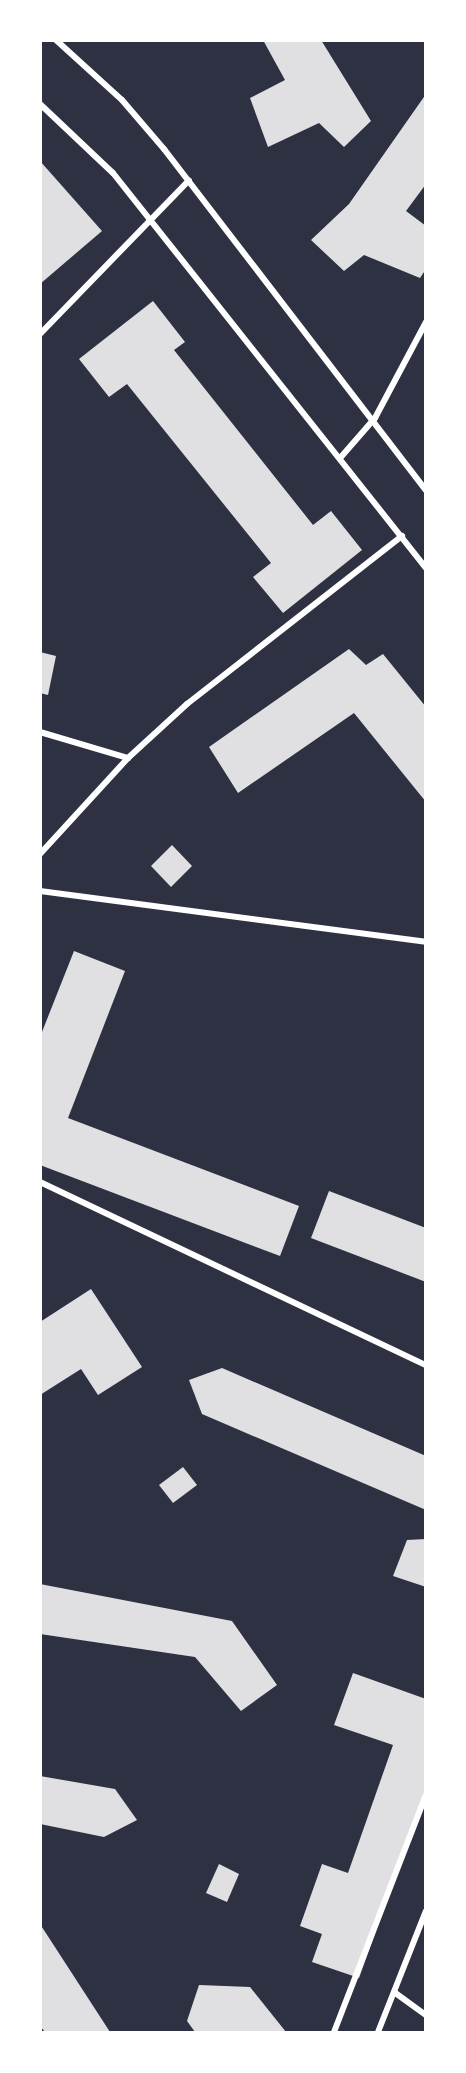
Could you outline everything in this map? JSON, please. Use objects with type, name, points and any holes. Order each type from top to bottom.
[{"type":"street","points":[[56,40],[122,100],[189,180],[375,418],[426,490]]},
{"type":"street","points":[[40,104],[113,173],[150,225],[341,457],[426,568]]},
{"type":"street","points":[[40,334],[150,225],[189,180]]},
{"type":"street","points":[[341,457],[375,418],[426,322]]},
{"type":"street","points":[[40,854],[128,758],[187,704],[402,536]]},
{"type":"street","points":[[40,732],[128,758]]},
{"type":"street","points":[[40,891],[426,942]]},
{"type":"street","points":[[40,1182],[426,1365]]},
{"type":"street","points":[[334,2032],[426,1795]]},
{"type":"street","points":[[378,2032],[426,1911]]},
{"type":"street","points":[[394,1992],[426,2015]]},
{"type":"building","points":[[263,40],[321,40],[371,121],[344,147],[319,123],[268,147],[250,98],[285,80]]},
{"type":"building","points":[[426,94],[426,184],[406,211],[426,226],[426,269],[420,278],[364,255],[344,271],[311,240],[349,204]]},
{"type":"building","points":[[40,161],[102,231],[40,284]]},
{"type":"building","points":[[153,301],[185,342],[174,350],[313,525],[331,511],[362,550],[283,613],[253,577],[271,563],[127,384],[109,397],[79,359]]},
{"type":"building","points":[[349,649],[366,665],[383,654],[426,707],[426,802],[354,713],[238,793],[209,747]]},
{"type":"building","points":[[40,652],[56,656],[48,695],[40,693]]},
{"type":"building","points":[[172,845],[192,866],[171,887],[151,866]]},
{"type":"building","points":[[74,951],[125,971],[68,1118],[299,1206],[280,1256],[40,1165],[40,1037]]},
{"type":"building","points":[[329,1191],[426,1228],[426,1282],[311,1238]]},
{"type":"building","points":[[91,1289],[142,1367],[98,1395],[81,1369],[40,1395],[40,1322]]},
{"type":"building","points":[[222,1368],[426,1456],[426,1510],[202,1414],[189,1380]]},
{"type":"building","points":[[183,1467],[197,1485],[173,1503],[159,1485]]},
{"type":"building","points":[[426,1539],[426,1587],[393,1576],[407,1540]]},
{"type":"building","points":[[40,1584],[232,1621],[277,1685],[241,1711],[195,1657],[40,1634]]},
{"type":"building","points":[[353,1673],[426,1699],[426,1793],[359,1978],[312,1962],[322,1934],[300,1926],[322,1864],[348,1873],[393,1745],[334,1725]]},
{"type":"building","points":[[40,1776],[115,1789],[137,1820],[104,1837],[40,1824]]},
{"type":"building","points":[[219,1864],[239,1874],[227,1902],[206,1893]]},
{"type":"building","points":[[40,1924],[110,2032],[45,2032],[40,2026]]},
{"type":"building","points":[[199,1985],[250,1987],[286,2032],[195,2032],[187,2021]]}]
